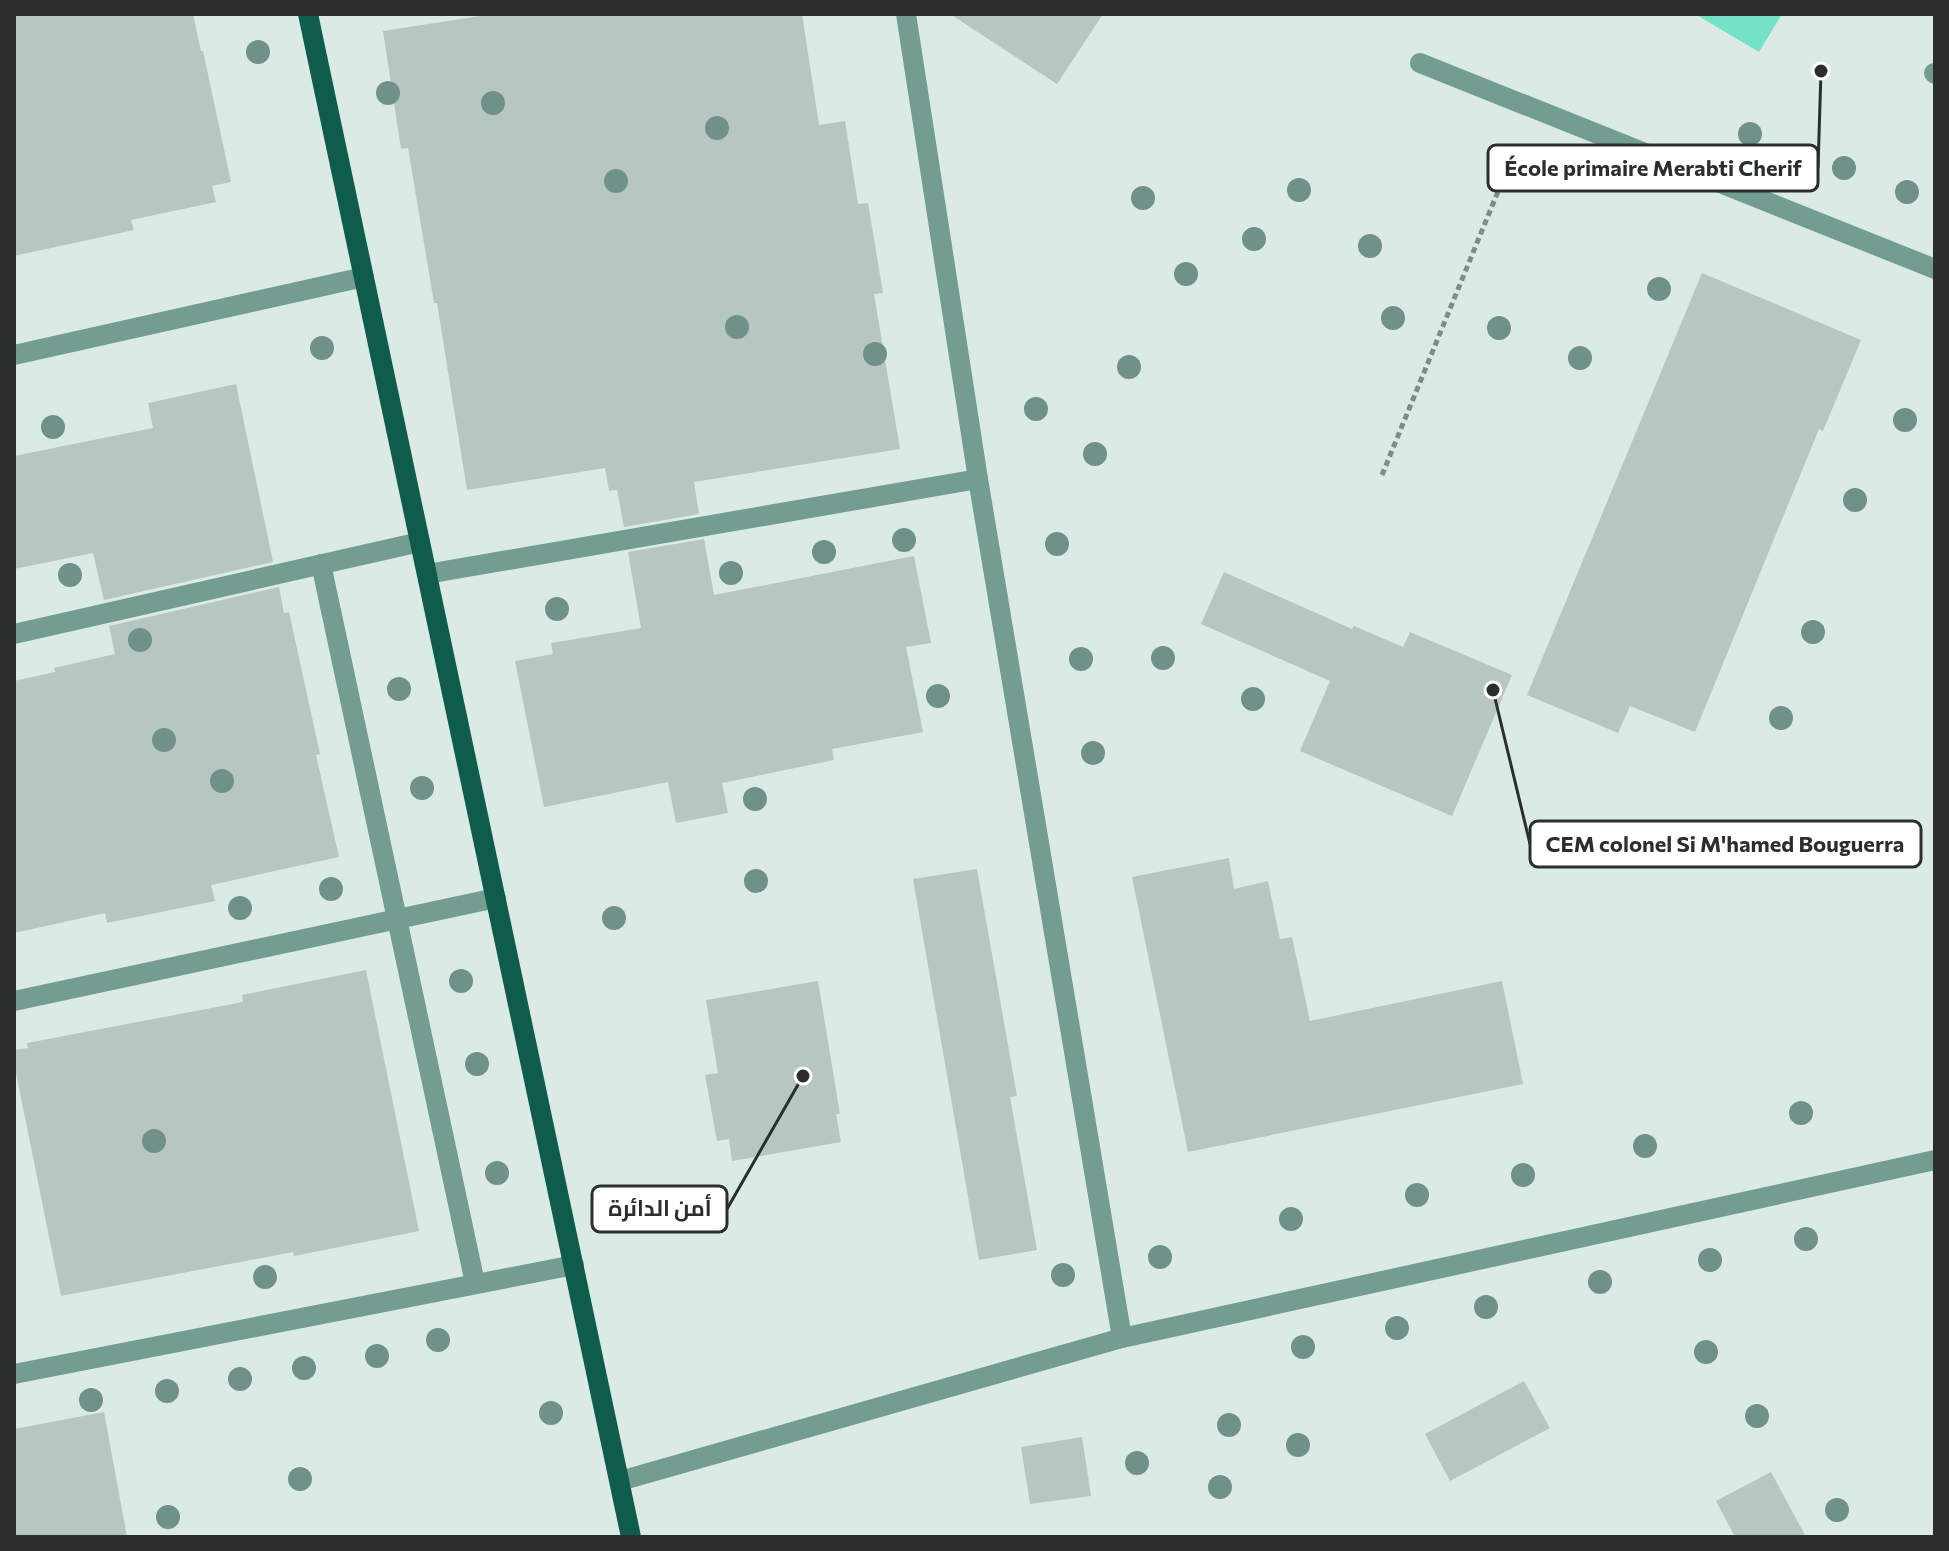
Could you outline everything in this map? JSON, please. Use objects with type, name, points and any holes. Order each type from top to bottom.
[{"type":"main road","points":[[308,14],[631,1537]]},
{"type":"street","points":[[906,14],[978,479],[1122,1338]]},
{"type":"street","points":[[1420,63],[1935,269]]},
{"type":"street","points":[[14,355],[364,277]]},
{"type":"street","points":[[427,574],[978,479]]},
{"type":"street","points":[[14,634],[420,542]]},
{"type":"street","points":[[321,564],[475,1283]]},
{"type":"street","points":[[14,1001],[496,898]]},
{"type":"street","points":[[620,1481],[1122,1338],[1935,1160]]},
{"type":"street","points":[[14,1374],[574,1265]]},
{"type":"path","points":[[1382,475],[1533,108]]},
{"type":"green space","points":[[1695,14],[1782,14],[1759,52]]},
{"type":"building","points":[[14,14],[193,14],[231,182],[212,186],[216,202],[131,220],[134,230],[14,256]]},
{"type":"building","points":[[493,14],[802,14],[819,125],[845,121],[858,204],[868,203],[883,293],[874,294],[900,449],[694,482],[699,514],[624,527],[617,490],[609,491],[605,468],[467,490],[437,303],[434,303],[408,148],[401,149],[383,31]]},
{"type":"building","points":[[950,14],[1103,14],[1057,84]]},
{"type":"building","points":[[1702,273],[1861,340],[1823,431],[1819,429],[1695,732],[1630,706],[1618,733],[1527,695]]},
{"type":"building","points":[[236,384],[273,562],[104,600],[93,553],[14,569],[14,456],[153,428],[148,403]]},
{"type":"building","points":[[704,539],[714,595],[914,556],[931,643],[906,647],[923,732],[832,749],[834,760],[722,783],[728,813],[676,823],[668,782],[544,807],[515,661],[553,654],[551,643],[641,628],[628,552]]},
{"type":"building","points":[[1224,572],[1352,629],[1354,626],[1403,647],[1410,632],[1512,675],[1452,816],[1300,751],[1330,681],[1201,624]]},
{"type":"building","points":[[279,587],[284,613],[289,612],[339,857],[211,885],[215,901],[107,923],[105,913],[14,933],[14,681],[115,654],[109,626]]},
{"type":"building","points":[[1229,858],[1234,889],[1268,881],[1280,939],[1292,937],[1310,1021],[1502,981],[1523,1084],[1188,1152],[1132,877]]},
{"type":"building","points":[[977,869],[1017,1096],[1010,1097],[1037,1250],[979,1260],[913,879]]},
{"type":"building","points":[[366,970],[419,1231],[61,1296],[14,1063],[14,1050],[28,1048],[27,1043],[243,1002],[242,995]]},
{"type":"building","points":[[818,981],[840,1114],[836,1114],[841,1142],[732,1161],[729,1139],[717,1141],[705,1075],[718,1073],[706,1000]]},
{"type":"building","points":[[1524,1381],[1550,1428],[1450,1481],[1425,1434]]},
{"type":"building","points":[[104,1412],[127,1537],[14,1537],[14,1429]]},
{"type":"building","points":[[1082,1437],[1091,1496],[1030,1504],[1021,1447]]},
{"type":"building","points":[[1771,1472],[1806,1537],[1735,1537],[1716,1501]]},
{"type":"place","name":"École primaire Merabti Cherif","points":[[1821,71]]},
{"type":"place","name":"CEM colonel Si M'hamed Bouguerra","points":[[1493,690]]},
{"type":"place","name":"أمن الدائرة","points":[[803,1076]]}]
